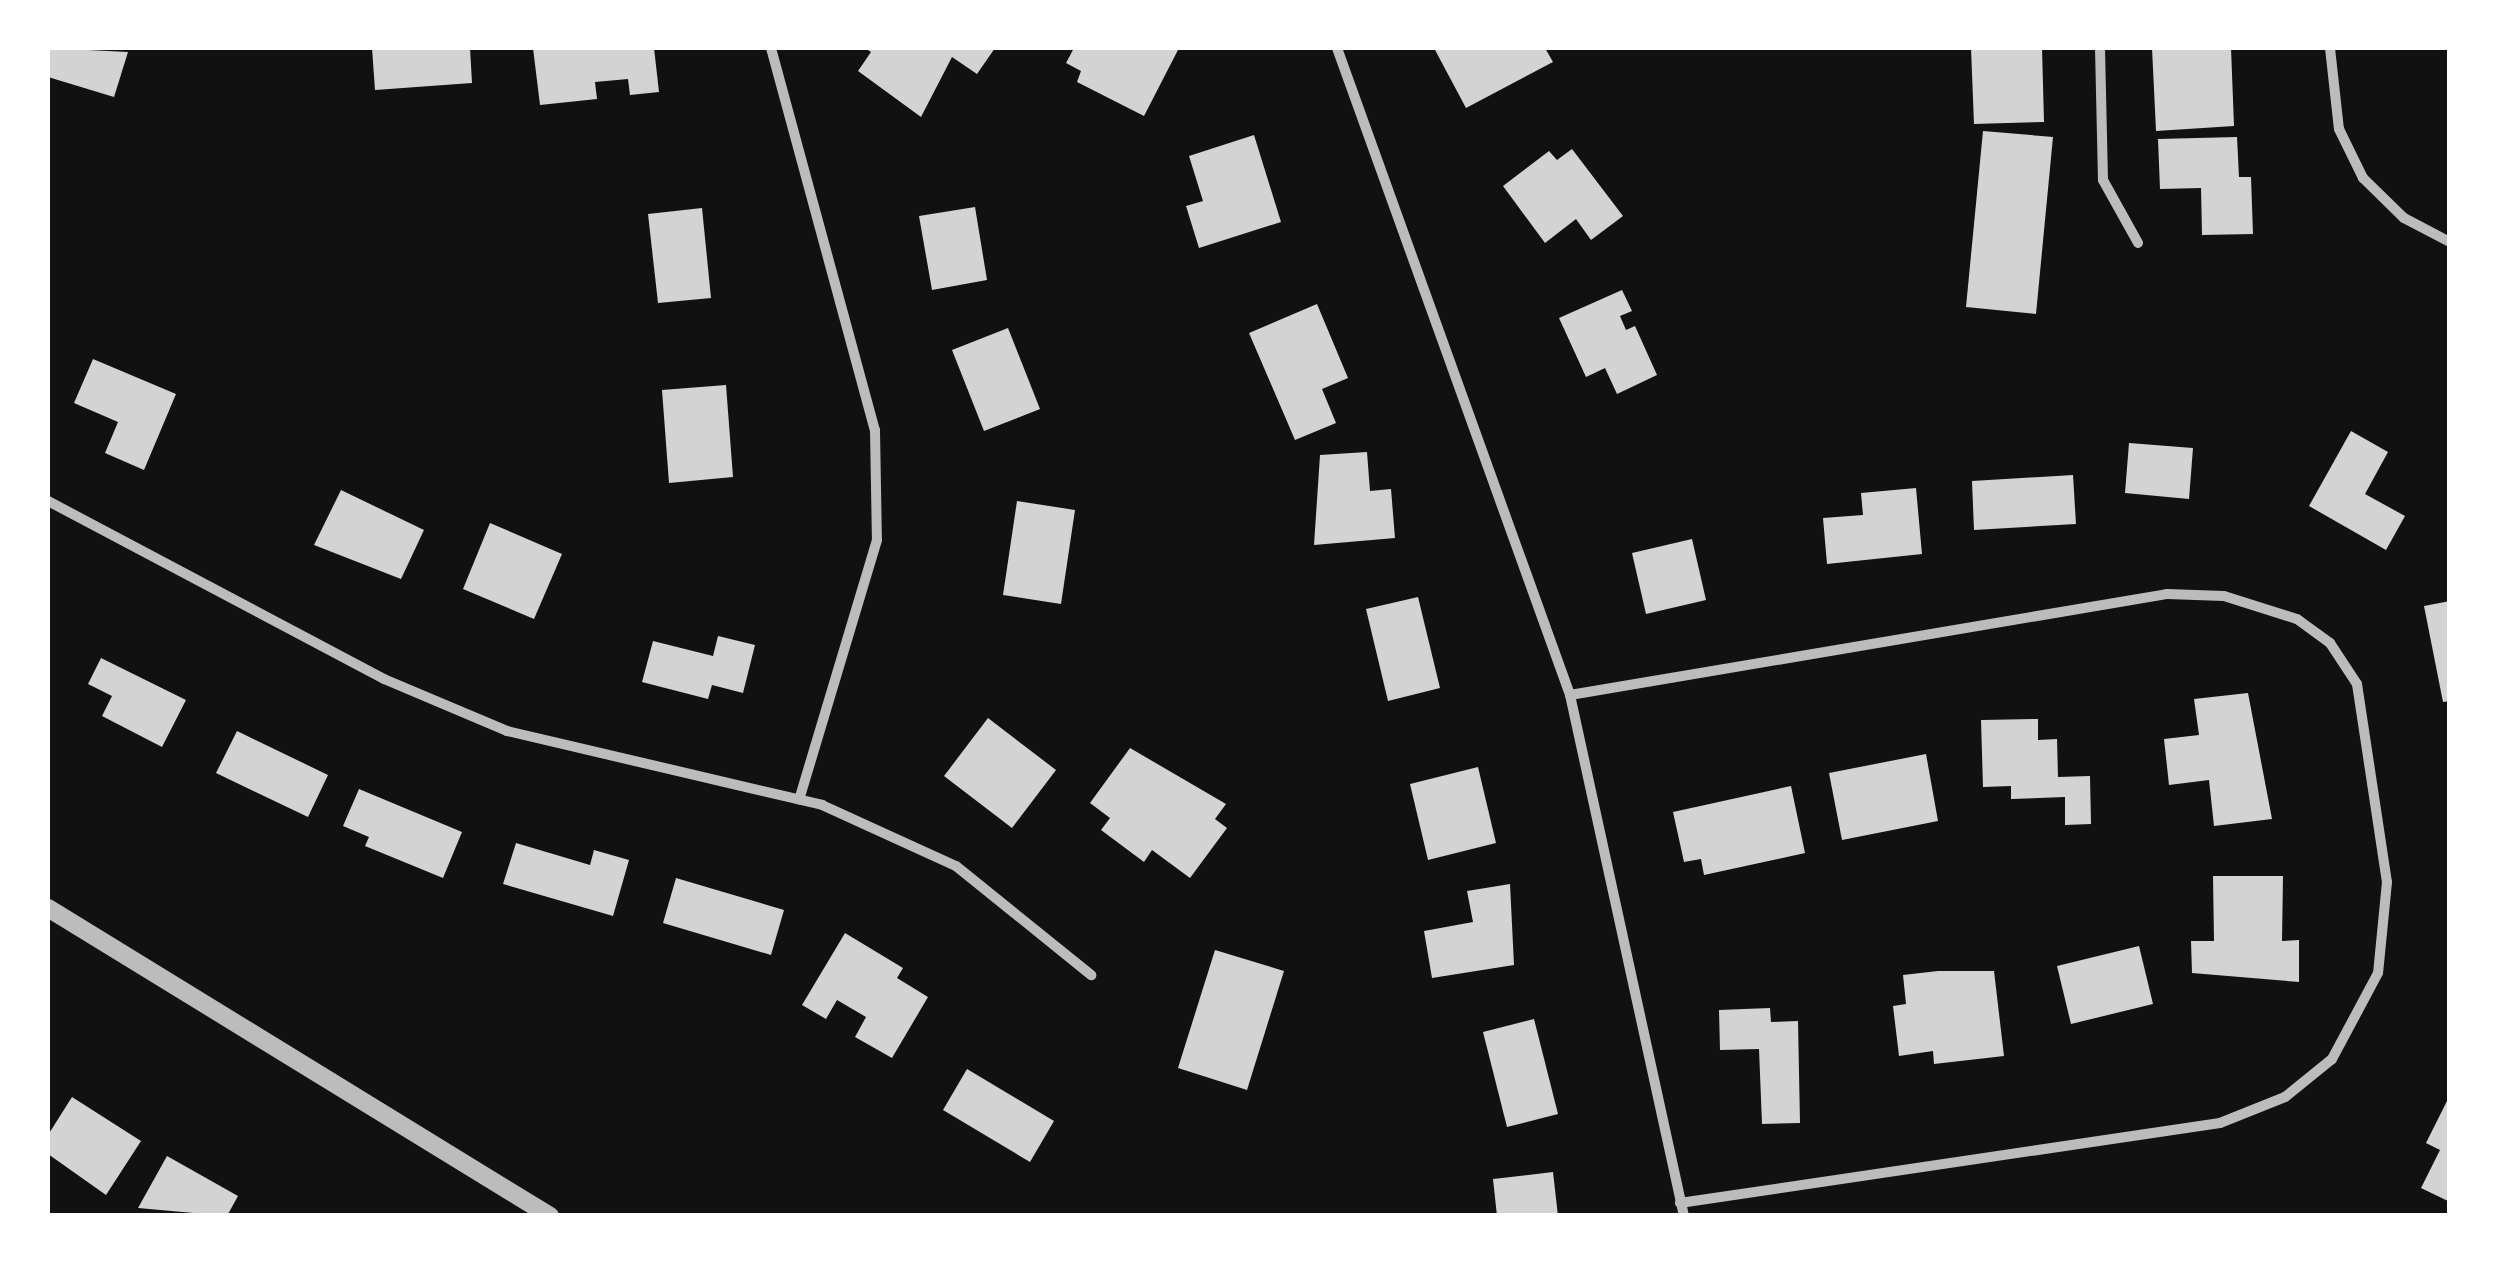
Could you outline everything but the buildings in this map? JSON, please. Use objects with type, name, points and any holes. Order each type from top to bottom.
[{"type":"street","points":[[771,48],[875,430],[878,540],[798,800]]},
{"type":"street","points":[[1337,48],[1570,695],[1681,1211],[2220,1123],[2285,1097],[2332,1060],[2378,973],[2386,882],[2356,684],[2330,644],[2297,619],[2224,596],[2167,594],[1570,695]]},
{"type":"street","points":[[2100,48],[2103,180],[2138,243]]},
{"type":"street","points":[[2330,48],[2340,129],[2363,178],[2404,218],[2450,242]]},
{"type":"street","points":[[48,501],[384,680],[507,731],[798,800],[956,866],[1091,975]]},
{"type":"street","points":[[48,908],[550,1216]]}]
